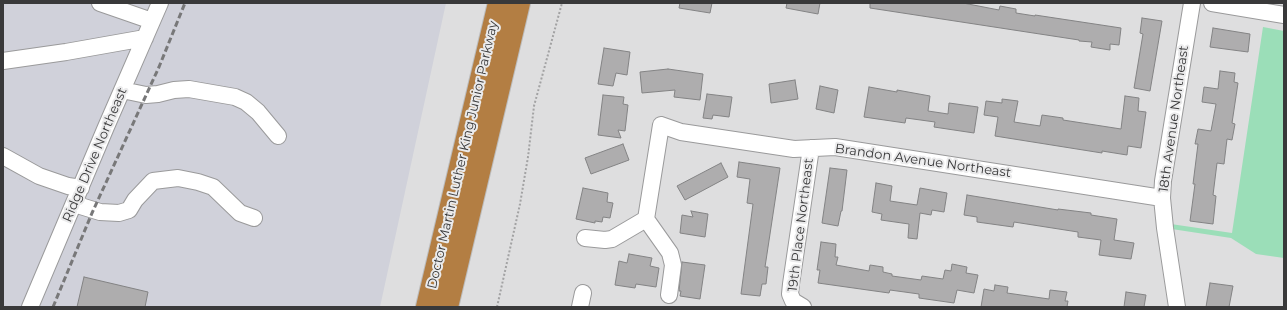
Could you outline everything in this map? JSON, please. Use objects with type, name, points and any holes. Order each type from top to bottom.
[{"type":"highway","name":"Doctor Martin Luther King Junior Parkway","points":[[427,307],[499,3]]},
{"type":"highway","name":"Doctor Martin Luther King Junior Parkway","points":[[447,307],[519,3]]},
{"type":"street","points":[[100,3],[152,20]]},
{"type":"street","name":"Ridge Drive Northeast","points":[[30,307],[160,3]]},
{"type":"street","name":"18th Avenue Northeast","points":[[1177,307],[1162,198],[1163,181],[1192,3]]},
{"type":"street","points":[[1212,3],[1284,15]]},
{"type":"street","points":[[3,61],[145,38]]},
{"type":"street","points":[[122,90],[146,95],[189,89],[236,97],[246,102],[258,112],[278,136]]},
{"type":"street","name":"Brandon Avenue Northeast","points":[[646,219],[661,125],[681,132],[794,149],[835,147],[1162,198]]},
{"type":"street","name":"19th Place Northeast","points":[[798,304],[790,294],[811,148]]},
{"type":"street","points":[[3,156],[39,176],[68,186],[81,188]]},
{"type":"street","points":[[74,204],[100,212],[120,213],[129,210],[135,200],[153,181],[178,178],[213,187],[240,213],[254,218]]},
{"type":"street","points":[[585,238],[605,240],[612,239],[646,219],[670,253],[673,265],[669,295]]},
{"type":"path","points":[[497,307],[521,198],[534,106],[562,3]]},
{"type":"shaded area","points":[[3,3],[446,3],[380,307],[3,307]]},
{"type":"green space","points":[[1263,27],[1284,31],[1284,258],[1256,254],[1231,238],[1165,228],[1164,223],[1232,233]]},
{"type":"building","points":[[680,3],[712,3],[710,13],[679,8]]},
{"type":"building","points":[[787,3],[820,3],[818,14],[786,8]]},
{"type":"building","points":[[870,3],[963,3],[999,10],[1000,6],[1016,9],[1016,13],[1121,28],[1119,45],[1110,44],[1110,50],[1091,47],[1092,42],[870,8]]},
{"type":"building","points":[[1142,18],[1162,21],[1150,91],[1134,88],[1143,34],[1140,33]]},
{"type":"building","points":[[1213,28],[1250,34],[1248,52],[1210,47]]},
{"type":"building","points":[[604,48],[630,52],[627,75],[616,73],[613,86],[598,84]]},
{"type":"building","points":[[668,69],[703,74],[700,100],[674,97],[675,90],[642,93],[640,72]]},
{"type":"building","points":[[1220,71],[1235,73],[1234,82],[1238,83],[1232,123],[1235,124],[1232,140],[1227,139],[1224,164],[1217,163],[1213,195],[1216,196],[1213,224],[1190,221],[1195,184],[1193,184],[1198,144],[1195,144],[1198,129],[1211,131],[1216,104],[1202,102],[1204,87],[1218,89]]},
{"type":"building","points":[[795,80],[798,99],[771,103],[769,84]]},
{"type":"building","points":[[820,86],[838,90],[834,113],[816,109]]},
{"type":"building","points":[[869,87],[930,96],[928,111],[948,114],[949,103],[978,107],[974,133],[934,127],[935,122],[906,118],[905,123],[864,117]]},
{"type":"building","points":[[707,94],[732,97],[729,117],[713,115],[712,119],[703,118]]},
{"type":"building","points":[[603,95],[624,97],[623,104],[628,105],[625,131],[618,130],[621,138],[598,135]]},
{"type":"building","points":[[1125,96],[1139,98],[1138,111],[1146,112],[1141,148],[1128,146],[1127,155],[1102,151],[1102,153],[995,136],[998,117],[984,115],[986,101],[1002,103],[1002,99],[1018,101],[1014,122],[1040,126],[1042,115],[1063,118],[1063,120],[1121,129]]},
{"type":"building","points":[[623,144],[629,160],[591,174],[585,158]]},
{"type":"building","points":[[739,162],[780,168],[765,267],[768,267],[766,284],[762,284],[760,296],[741,294],[753,204],[747,203],[750,179],[737,177]]},
{"type":"building","points":[[721,163],[728,177],[685,200],[677,186]]},
{"type":"building","points":[[830,168],[847,170],[842,211],[838,226],[822,223]]},
{"type":"building","points":[[876,183],[892,186],[890,201],[917,205],[920,188],[947,193],[944,212],[932,210],[931,215],[920,213],[917,239],[908,238],[909,224],[881,220],[882,214],[872,212]]},
{"type":"building","points":[[583,188],[608,193],[607,202],[613,203],[610,218],[603,217],[602,222],[595,221],[595,223],[576,219]]},
{"type":"building","points":[[967,195],[1058,210],[1091,213],[1091,215],[1117,219],[1114,240],[1134,243],[1131,259],[1099,255],[1101,240],[1078,237],[1078,232],[1014,222],[1013,227],[977,222],[977,217],[964,215]]},
{"type":"building","points":[[691,211],[708,214],[705,237],[680,233],[682,215],[693,217]]},
{"type":"building","points":[[821,242],[836,244],[835,257],[838,257],[836,265],[869,271],[870,265],[883,267],[883,272],[892,274],[892,276],[921,280],[922,276],[943,279],[945,270],[951,271],[952,264],[967,267],[966,273],[978,275],[974,293],[957,290],[954,303],[919,298],[919,294],[890,290],[889,293],[818,283],[820,270],[817,270]]},
{"type":"building","points":[[629,254],[652,258],[650,266],[659,268],[656,287],[636,284],[635,288],[615,285],[619,261],[627,263]]},
{"type":"building","points":[[682,262],[705,265],[700,299],[680,296],[681,291],[679,291]]},
{"type":"building","points":[[84,277],[148,292],[145,307],[77,307]]},
{"type":"building","points":[[1210,283],[1233,286],[1229,307],[1206,307]]},
{"type":"building","points":[[995,285],[1008,287],[1007,293],[1049,299],[1050,290],[1067,292],[1065,301],[1068,301],[1067,307],[981,307],[984,289],[994,291]]},
{"type":"building","points":[[1126,292],[1146,295],[1144,307],[1124,307]]},
{"type":"railway","points":[[53,307],[92,213],[159,67],[185,3]]}]
